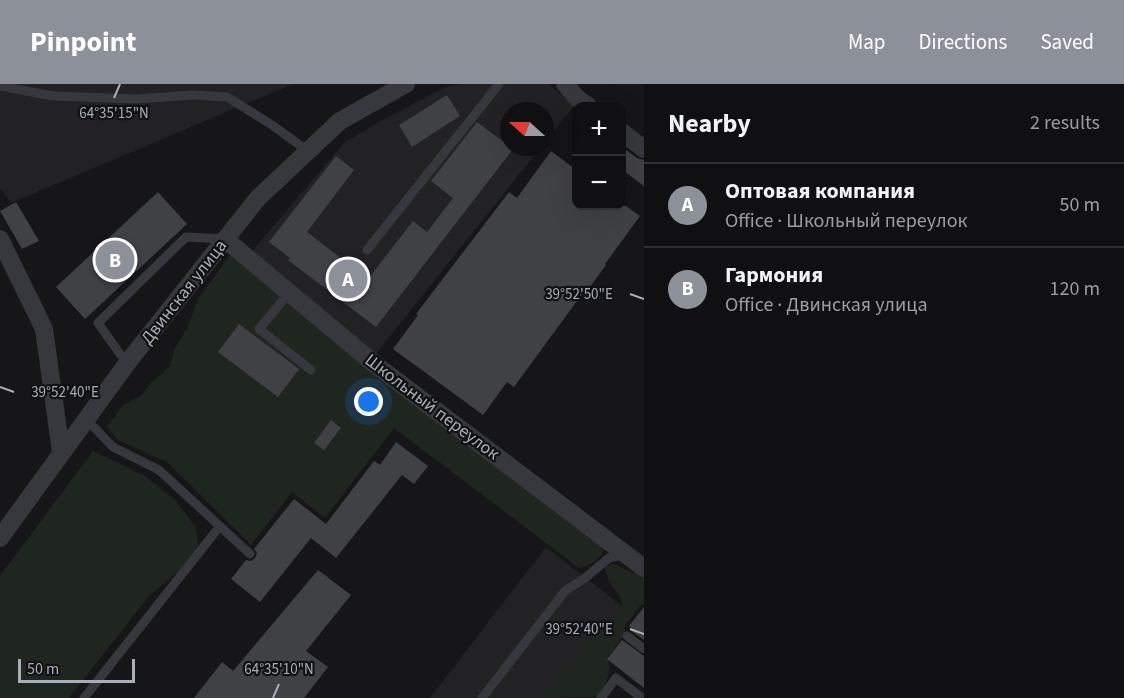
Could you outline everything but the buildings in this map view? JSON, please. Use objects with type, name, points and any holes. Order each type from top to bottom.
[{"type":"street","name":"Двинская улица","points":[[0,538],[128,362],[258,198],[340,121],[406,84]]},
{"type":"street","points":[[564,84],[582,102]]},
{"type":"street","points":[[626,136],[644,149]]},
{"type":"street","points":[[0,239],[44,329],[61,452]]},
{"type":"street","name":"Школьный переулок","points":[[225,239],[376,366],[644,568]]},
{"type":"lane","points":[[367,250],[499,84]]},
{"type":"lane","points":[[0,86],[53,96],[136,99],[194,95],[227,97],[308,151]]},
{"type":"lane","points":[[128,362],[98,323],[186,237],[225,239]]},
{"type":"lane","points":[[289,293],[259,328],[311,370]]},
{"type":"lane","points":[[86,419],[112,447],[159,470],[250,554]]},
{"type":"lane","points":[[84,698],[220,526]]},
{"type":"lane","points":[[482,698],[565,591],[609,558],[626,554]]},
{"type":"lane","points":[[627,636],[644,649]]},
{"type":"lane","points":[[601,698],[616,678],[642,698]]},
{"type":"shaded area","points":[[0,84],[293,84],[11,203],[0,188]]},
{"type":"shaded area","points":[[460,84],[549,84],[572,104],[572,108],[554,131],[554,102],[500,102],[500,156],[534,156],[375,355],[249,255],[344,143],[382,120],[444,88]]},
{"type":"shaded area","points":[[232,252],[605,545],[599,558],[579,568],[394,428],[325,518],[292,492],[251,545],[167,462],[118,440],[107,427],[123,405],[141,396],[149,385],[170,366],[175,348],[187,328],[198,299]]},
{"type":"shaded area","points":[[93,451],[145,476],[175,500],[196,527],[199,554],[149,596],[69,698],[0,698],[0,576]]},
{"type":"shaded area","points":[[546,547],[627,610],[560,698],[430,698]]},
{"type":"shaded area","points":[[613,564],[644,577],[644,605],[642,604],[626,624],[624,636],[608,656],[609,673],[606,683],[596,697],[540,698],[546,691],[557,686],[560,665],[575,662],[581,641],[594,630],[618,619],[623,607],[622,603],[609,581],[605,567]]},
{"type":"place","name":"Гармония","points":[[115,260]]},
{"type":"place","name":"Оптовая компания","points":[[348,279]]}]
